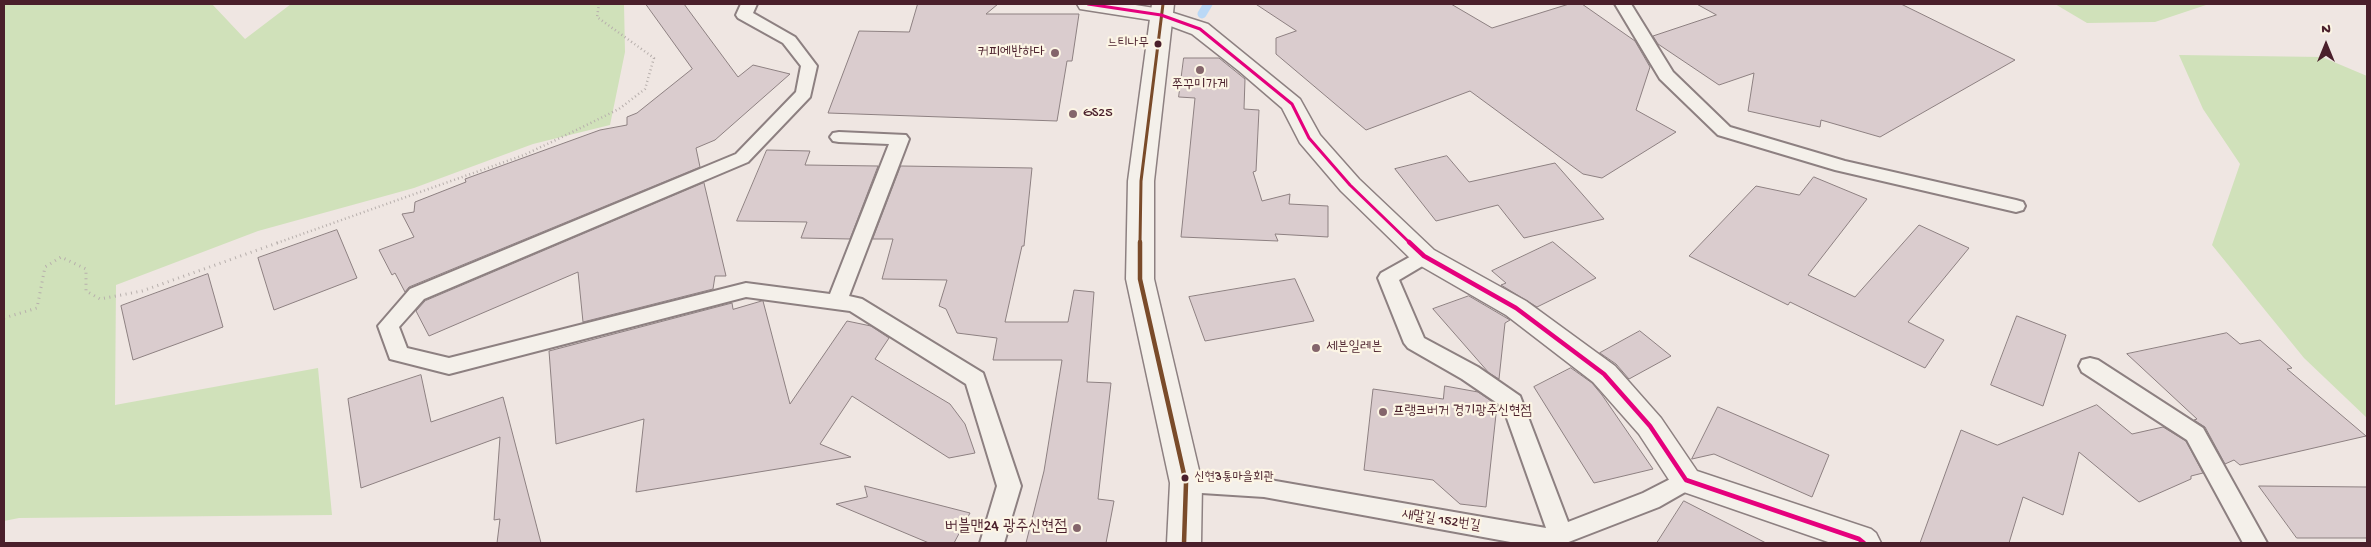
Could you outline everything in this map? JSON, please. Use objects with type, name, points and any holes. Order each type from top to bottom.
[{"type":"street","points":[[1088,4],[1162,9],[1200,29],[1292,104],[1309,138],[1350,185],[1424,256],[1516,308],[1604,374],[1650,426],[1686,480],[1859,539],[1864,543]]},
{"type":"street","points":[[1162,9],[1141,182],[1140,279],[1186,483],[1184,543]]},
{"type":"lane","points":[[749,4],[744,15],[789,40],[809,66],[804,93],[742,158],[417,294],[388,326],[398,354],[449,366],[746,290],[855,304],[975,379],[1009,486],[992,543]]},
{"type":"lane","points":[[1623,4],[1666,75],[1724,131],[1841,166],[2016,206]]},
{"type":"lane","points":[[837,302],[900,139],[839,137]]},
{"type":"lane","points":[[1424,256],[1388,278],[1415,343],[1470,373],[1512,402],[1536,475],[1561,535]]},
{"type":"lane","points":[[2090,366],[2195,434],[2255,543]]},
{"type":"lane","name":"새말길 152번길","points":[[1186,483],[1264,488],[1550,539],[1651,500],[1686,480]]},
{"type":"path","points":[[4,318],[37,308],[45,267],[61,256],[86,269],[86,291],[100,299],[142,291],[524,155],[619,108],[645,90],[654,58],[597,17],[599,4]]},
{"type":"green space","points":[[4,4],[212,4],[245,39],[291,4],[624,4],[625,52],[610,125],[533,144],[414,188],[258,231],[116,285],[115,405],[318,368],[332,515],[19,518],[4,521]]},
{"type":"green space","points":[[2055,4],[2209,4],[2155,22],[2087,23]]},
{"type":"green space","points":[[2179,55],[2322,57],[2367,76],[2367,418],[2304,358],[2212,245],[2240,164],[2203,109]]},
{"type":"building","points":[[646,4],[684,4],[738,77],[753,65],[790,74],[715,140],[696,148],[700,167],[409,287],[405,292],[395,273],[392,275],[379,250],[414,237],[402,214],[414,212],[415,202],[466,182],[465,179],[600,130],[627,125],[627,117],[637,113],[692,69]]},
{"type":"building","points":[[918,4],[998,4],[986,14],[1079,14],[1072,61],[1067,61],[1057,121],[828,113],[859,31],[909,32]]},
{"type":"building","points":[[1256,4],[1451,4],[1492,28],[1569,4],[1582,4],[1635,41],[1650,67],[1636,110],[1676,132],[1602,178],[1583,174],[1470,91],[1366,130],[1276,54],[1276,38],[1296,31]]},
{"type":"building","points":[[1697,4],[1901,4],[2015,60],[1880,137],[1821,120],[1820,127],[1748,111],[1754,73],[1719,85],[1658,44],[1653,36],[1716,15]]},
{"type":"building","points":[[1184,58],[1219,58],[1245,79],[1244,109],[1259,110],[1256,171],[1253,172],[1262,201],[1290,194],[1289,204],[1328,206],[1328,237],[1275,234],[1278,241],[1181,237],[1195,98],[1179,97]]},
{"type":"building","points":[[767,150],[810,151],[805,165],[878,166],[850,239],[801,238],[807,222],[737,221]]},
{"type":"building","points":[[1447,156],[1469,182],[1555,163],[1604,219],[1524,238],[1498,205],[1436,221],[1395,169]]},
{"type":"building","points":[[901,166],[1032,168],[1024,246],[1022,246],[1005,322],[1068,322],[1074,290],[1094,292],[1087,382],[1111,383],[1098,499],[1114,501],[1106,543],[1026,543],[1044,471],[1062,360],[993,360],[997,338],[957,333],[946,309],[939,306],[947,280],[882,279],[893,239],[873,239]]},
{"type":"building","points":[[1814,177],[1867,199],[1808,275],[1855,297],[1919,225],[1969,248],[1908,322],[1944,340],[1925,368],[1790,302],[1788,305],[1689,256],[1756,186],[1799,195]]},
{"type":"building","points":[[704,183],[726,276],[715,276],[713,289],[583,322],[578,272],[429,336],[416,311],[425,301]]},
{"type":"building","points":[[337,230],[357,278],[274,310],[258,258]]},
{"type":"building","points":[[1553,242],[1596,278],[1537,307],[1501,285],[1506,283],[1492,271]]},
{"type":"building","points":[[208,274],[223,327],[133,360],[121,306]]},
{"type":"building","points":[[1295,279],[1314,321],[1205,341],[1189,297]]},
{"type":"building","points":[[1469,296],[1510,320],[1505,323],[1499,379],[1489,373],[1433,309]]},
{"type":"building","points":[[763,301],[790,404],[847,321],[871,326],[889,338],[875,359],[950,404],[965,424],[975,453],[949,458],[852,396],[820,444],[851,457],[636,492],[644,419],[556,444],[549,351],[732,303],[733,309]]},
{"type":"building","points":[[2017,316],[2066,335],[2043,406],[1991,385]]},
{"type":"building","points":[[1640,331],[1671,356],[1629,379],[1616,364],[1600,353]]},
{"type":"building","points":[[2227,333],[2240,344],[2260,340],[2292,368],[2287,369],[2366,436],[2240,465],[2234,460],[2225,464],[2205,427],[2194,420],[2197,419],[2127,354]]},
{"type":"building","points":[[1571,368],[1592,383],[1602,395],[1653,469],[1594,483],[1534,387]]},
{"type":"building","points":[[421,375],[431,422],[503,397],[541,543],[497,543],[500,519],[494,520],[500,437],[361,488],[348,399]]},
{"type":"building","points":[[1445,386],[1478,392],[1497,405],[1486,507],[1460,504],[1433,480],[1364,470],[1373,389],[1443,399]]},
{"type":"building","points":[[2097,405],[2132,434],[2163,427],[2186,441],[2203,473],[2191,476],[2191,479],[2139,502],[2079,452],[2063,515],[2023,497],[2009,543],[1920,543],[1961,430],[1997,445]]},
{"type":"building","points":[[1718,407],[1829,455],[1812,497],[1714,454],[1692,459]]},
{"type":"building","points":[[865,486],[970,513],[954,543],[929,543],[836,504],[867,497]]},
{"type":"building","points":[[2259,486],[2367,487],[2367,538],[2297,538]]},
{"type":"building","points":[[1684,501],[1766,543],[1657,543]]},
{"type":"waterway","points":[[1202,14],[1208,4]]},
{"type":"transit line","points":[[1088,4],[1161,15],[1200,29],[1247,66],[1292,104],[1309,138],[1350,185],[1424,256],[1516,308],[1604,374],[1650,426],[1686,480],[1859,539],[1864,543]]},
{"type":"transit line","points":[[1163,4],[1141,181],[1140,279],[1186,483],[1184,543]]},
{"type":"place","name":"느티나무","points":[[1158,44]]},
{"type":"place","name":"커피에반하다","points":[[1055,53]]},
{"type":"place","name":"쭈꾸미가게","points":[[1200,70]]},
{"type":"place","name":"GS25","points":[[1073,114]]},
{"type":"place","name":"세븐일레븐","points":[[1316,348]]},
{"type":"place","name":"프랭크버거 경기광주신현점","points":[[1383,412]]},
{"type":"place","name":"신현3통마을회관","points":[[1185,478]]},
{"type":"place","name":"버블맨24 광주신현점","points":[[1077,528]]}]
